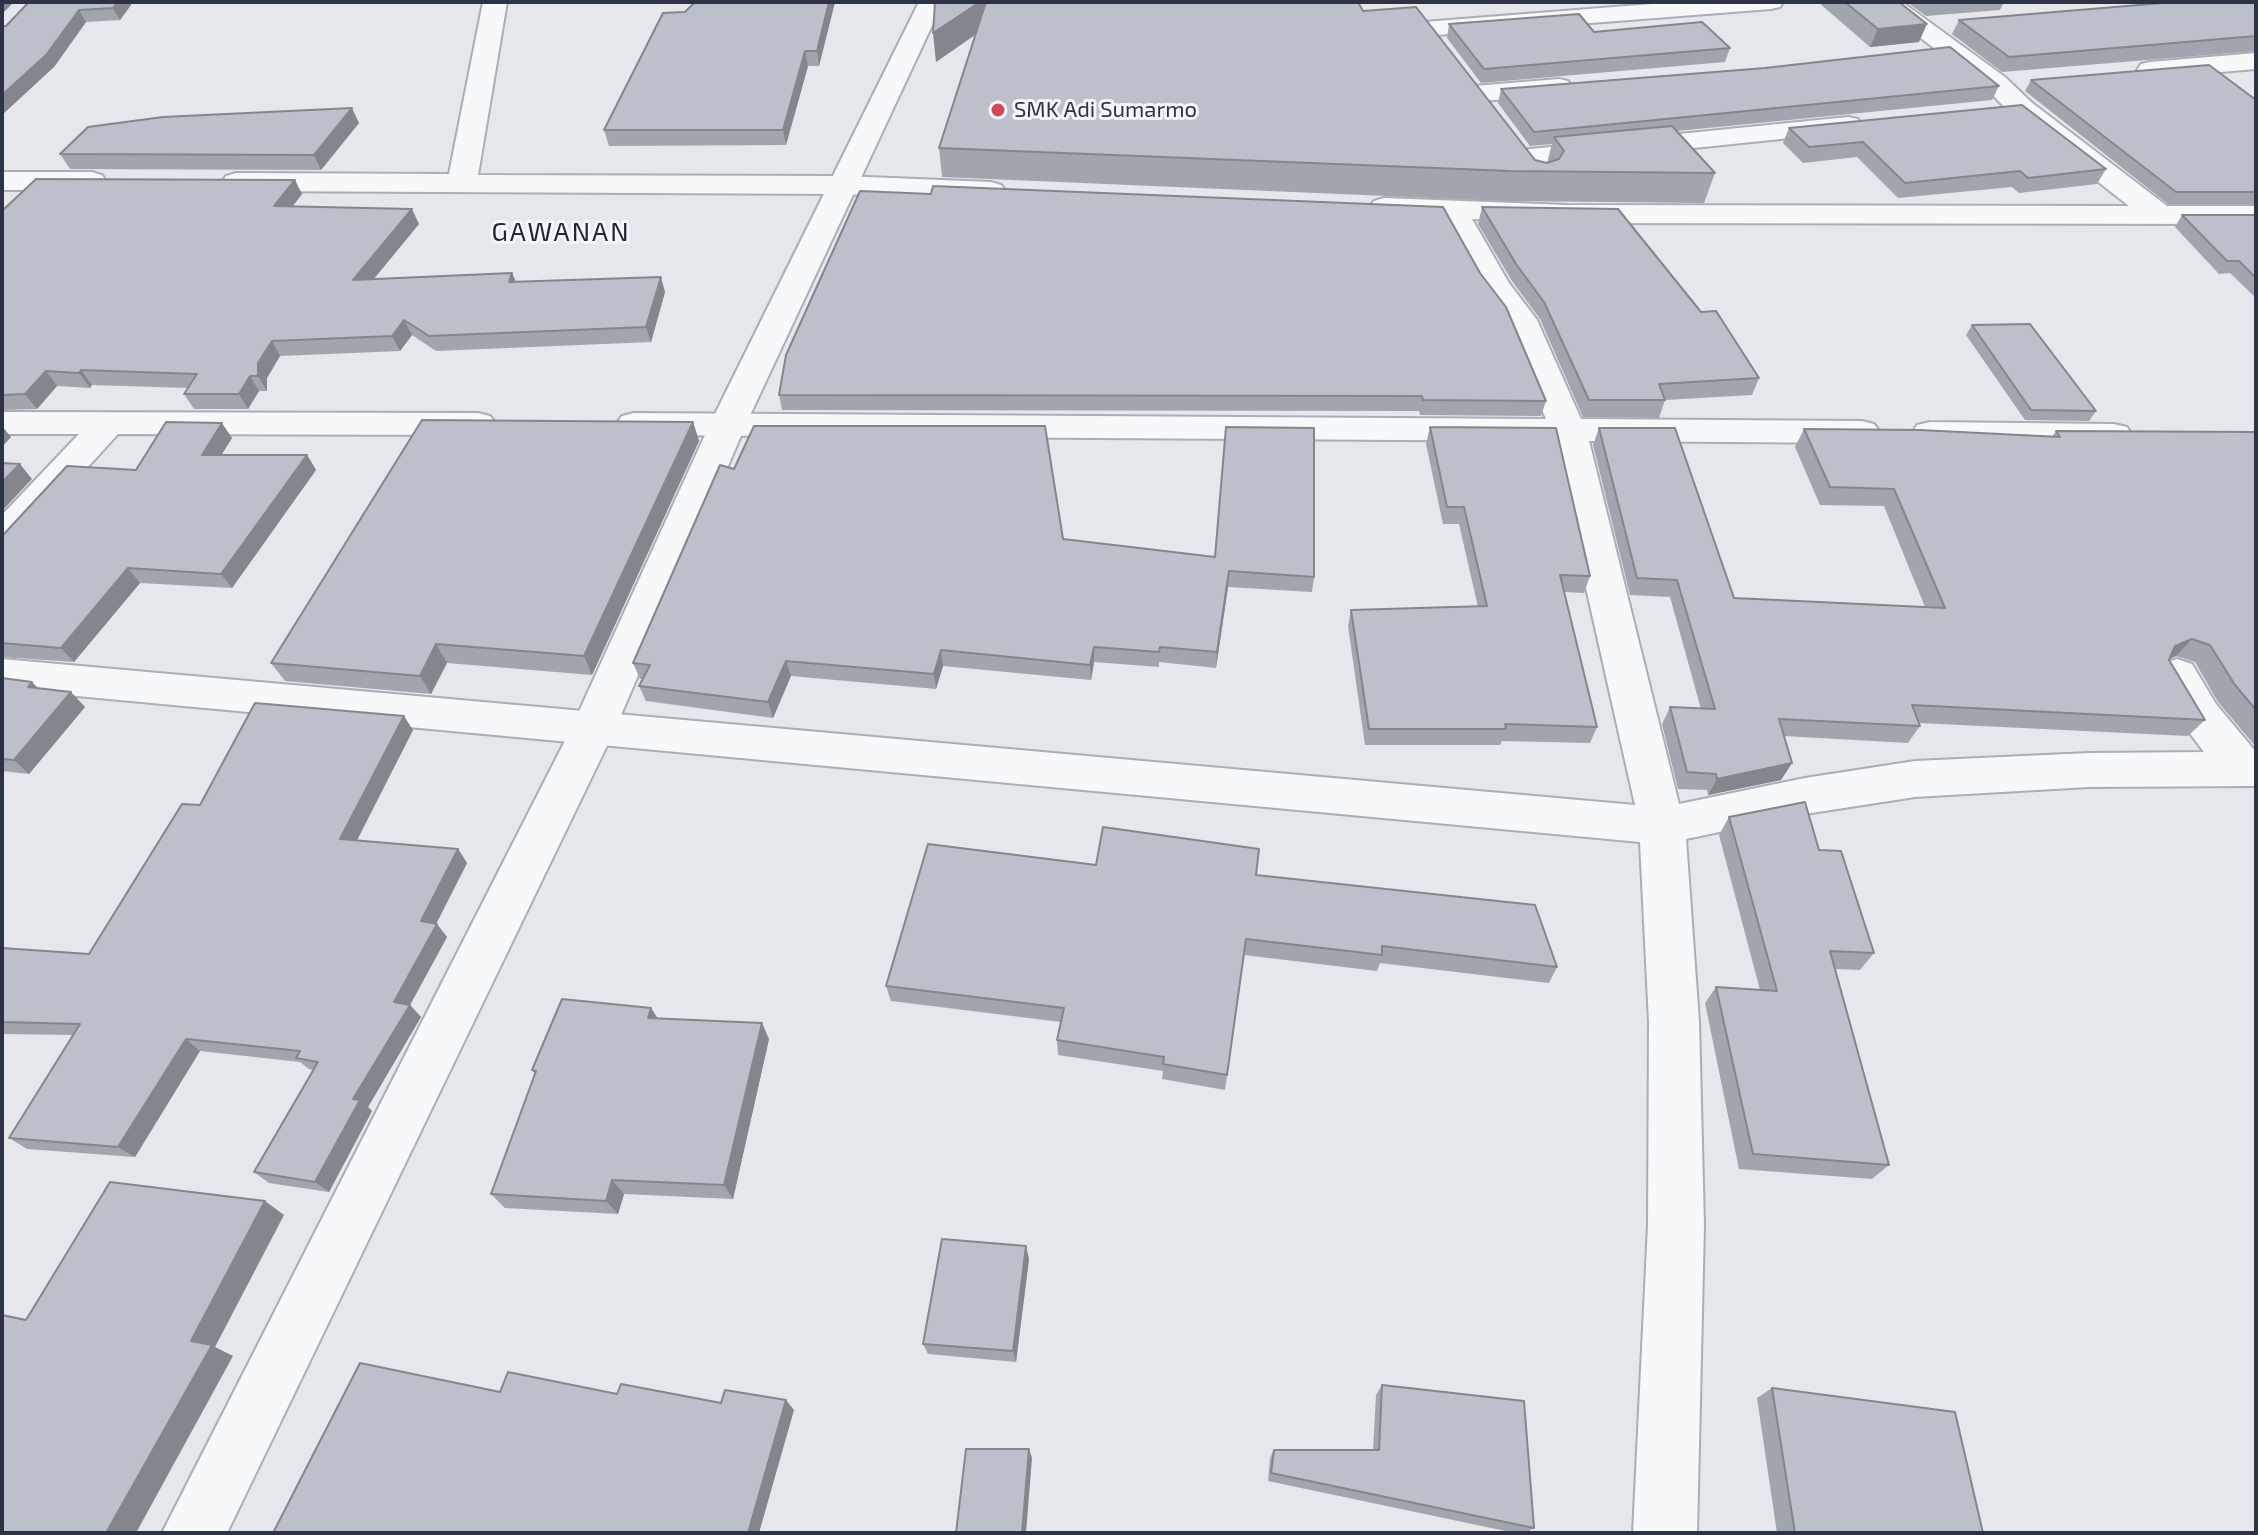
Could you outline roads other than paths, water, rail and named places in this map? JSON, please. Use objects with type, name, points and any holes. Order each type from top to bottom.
[{"type":"street","points":[[462,183],[495,2]]},
{"type":"street","points":[[1441,51],[1417,20],[1771,2]]},
{"type":"street","points":[[1886,2],[1919,40],[1951,37],[1996,83],[2024,94],[2161,216]]},
{"type":"street","points":[[194,1533],[593,729],[728,424],[843,185],[938,12]]},
{"type":"street","points":[[2118,73],[2256,61]]},
{"type":"street","points":[[1457,73],[1551,195]]},
{"type":"street","points":[[1474,94],[1585,85]]},
{"type":"street","points":[[1990,111],[2024,94]]},
{"type":"street","points":[[1520,158],[1880,122]]},
{"type":"street","points":[[2,207],[16,181],[122,181]]},
{"type":"street","points":[[215,182],[843,185],[1015,192]]},
{"type":"street","points":[[1358,205],[1451,209],[1551,195],[2161,216],[2256,215]]},
{"type":"street","points":[[1451,209],[1495,286],[1521,320],[1568,429],[1662,826],[1674,1022],[1676,1225],[1665,1533]]},
{"type":"street","points":[[2,423],[506,424]]},
{"type":"street","points":[[2,538],[109,423]]},
{"type":"street","points":[[601,424],[2144,435]]},
{"type":"street","points":[[2,674],[1662,826],[1805,796],[1915,779],[2089,770],[2250,770]]},
{"type":"street","points":[[2177,675],[2201,716],[2250,770]]},
{"type":"place","name":"SMK Adi Sumarmo","points":[[998,110]]},
{"type":"district","name":"GAWANAN","points":[[561,232]]}]
